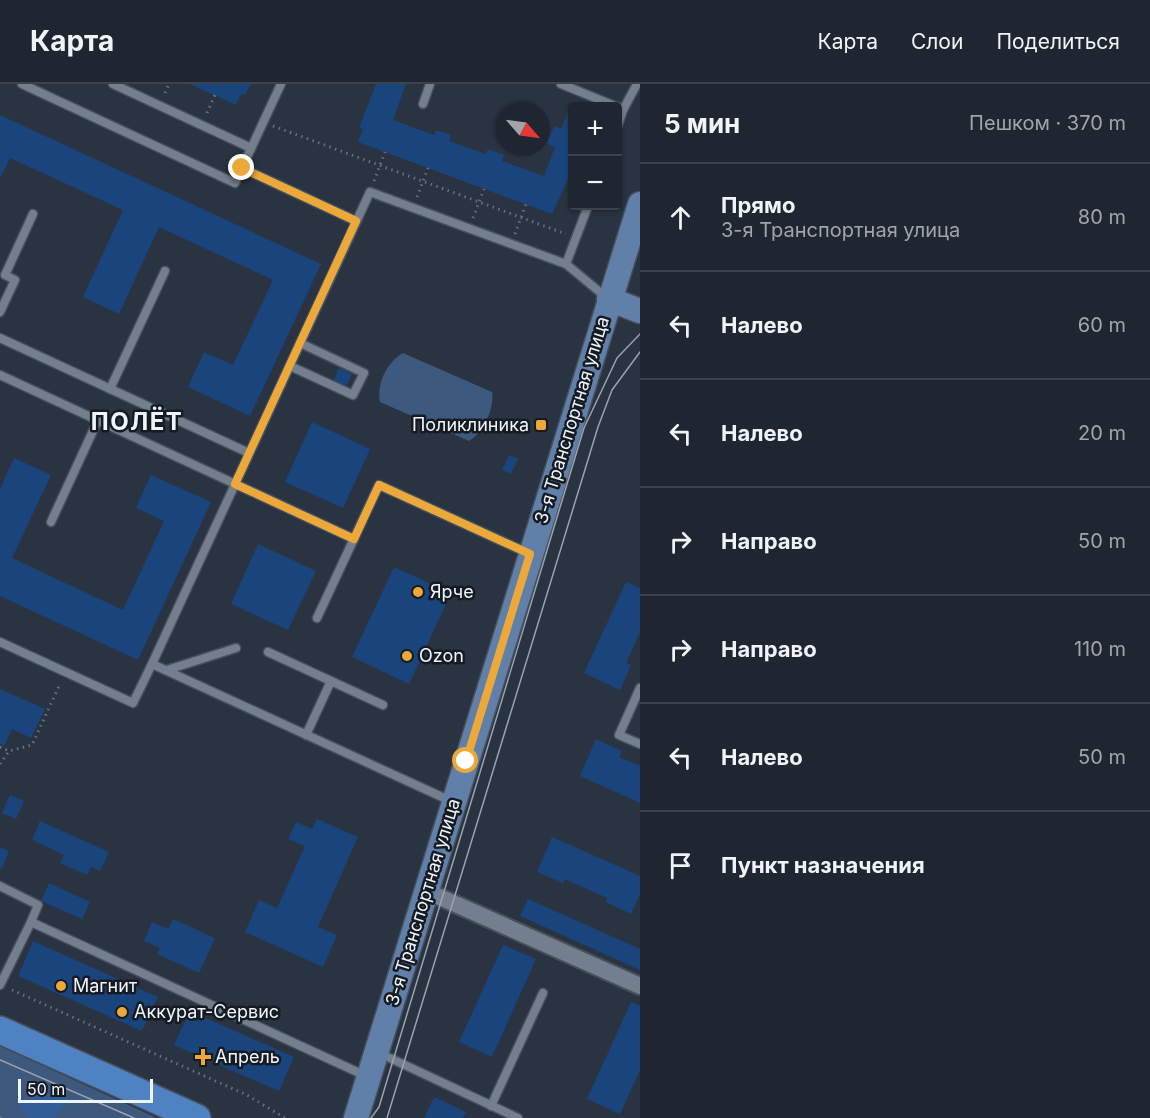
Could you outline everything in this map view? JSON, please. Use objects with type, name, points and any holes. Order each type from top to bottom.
[{"type":"main road","name":"3-я Транспортная улица","points":[[357,1118],[640,204]]},
{"type":"main road","points":[[609,299],[640,311]]},
{"type":"main road","points":[[0,1030],[197,1118]]},
{"type":"street","points":[[426,891],[640,986]]},
{"type":"lane","points":[[22,84],[235,183],[281,84]]},
{"type":"lane","points":[[113,84],[251,148]]},
{"type":"lane","points":[[423,104],[430,84]]},
{"type":"lane","points":[[561,84],[604,102]]},
{"type":"lane","points":[[622,104],[637,84]]},
{"type":"lane","points":[[242,168],[356,221]]},
{"type":"lane","points":[[0,642],[133,703],[370,192],[566,264],[609,299]]},
{"type":"lane","points":[[566,264],[586,210]]},
{"type":"lane","points":[[0,312],[15,280],[5,276],[33,214]]},
{"type":"lane","points":[[110,389],[165,271]]},
{"type":"lane","points":[[0,338],[249,453]]},
{"type":"lane","points":[[290,366],[353,395],[364,373],[300,343]]},
{"type":"lane","points":[[0,375],[354,539]]},
{"type":"lane","points":[[51,522],[98,420]]},
{"type":"lane","points":[[317,618],[379,485],[530,554]]},
{"type":"lane","points":[[166,670],[236,648]]},
{"type":"lane","points":[[268,652],[383,705]]},
{"type":"lane","points":[[152,664],[454,802]]},
{"type":"lane","points":[[306,735],[331,681]]},
{"type":"lane","points":[[640,688],[619,735],[640,744]]},
{"type":"lane","points":[[0,886],[39,905],[0,985]]},
{"type":"lane","points":[[31,922],[369,1077]]},
{"type":"lane","points":[[491,1106],[543,993]]},
{"type":"lane","points":[[377,1052],[518,1118]]},
{"type":"path","points":[[201,125],[215,95]]},
{"type":"path","points":[[263,122],[576,238]]},
{"type":"path","points":[[370,192],[385,152]]},
{"type":"path","points":[[413,207],[428,168]]},
{"type":"path","points":[[469,228],[484,189]]},
{"type":"path","points":[[512,244],[526,204]]},
{"type":"path","points":[[0,747],[9,751],[32,745],[66,672]]},
{"type":"path","points":[[0,764],[9,751]]},
{"type":"path","points":[[0,985],[247,1095],[285,1118]]},
{"type":"shaded area","points":[[403,353],[492,392],[490,412],[479,432],[469,441],[380,402],[381,381],[384,374],[392,362]]},
{"type":"shaded area","points":[[0,1046],[157,1118],[0,1118]]},
{"type":"shaded area","points":[[35,1093],[68,1098],[68,1104],[61,1107],[54,1118],[29,1118],[19,1103]]},
{"type":"building","points":[[190,84],[251,84],[245,95],[241,94],[236,105]]},
{"type":"building","points":[[376,84],[406,84],[393,120],[434,135],[436,130],[451,135],[449,141],[486,154],[488,149],[496,152],[496,156],[504,156],[502,161],[544,176],[555,147],[550,145],[550,136],[554,126],[561,129],[568,112],[568,179],[552,214],[358,142],[363,129],[359,128]]},
{"type":"building","points":[[0,115],[321,264],[250,416],[188,387],[204,352],[233,365],[273,280],[159,227],[119,314],[83,297],[123,210],[10,158],[0,178]]},
{"type":"building","points":[[339,368],[352,374],[346,387],[333,382]]},
{"type":"building","points":[[312,422],[370,449],[343,508],[285,482]]},
{"type":"building","points":[[509,455],[518,459],[511,474],[502,470]]},
{"type":"building","points":[[14,458],[51,475],[12,558],[123,610],[164,521],[136,508],[151,475],[211,502],[138,660],[0,596],[0,489]]},
{"type":"building","points":[[258,544],[316,571],[288,630],[231,604]]},
{"type":"building","points":[[394,567],[451,593],[409,684],[352,657]]},
{"type":"building","points":[[626,582],[640,588],[640,632],[626,663],[631,665],[620,690],[584,673]]},
{"type":"building","points":[[0,689],[45,709],[31,738],[12,729],[4,746],[0,744]]},
{"type":"building","points":[[596,739],[622,751],[619,757],[640,766],[640,803],[580,776]]},
{"type":"building","points":[[10,795],[24,801],[16,819],[2,813]]},
{"type":"building","points":[[317,819],[358,837],[318,927],[337,935],[323,967],[245,932],[259,900],[277,908],[305,846],[288,839],[296,822],[312,829]]},
{"type":"building","points":[[40,821],[109,852],[100,871],[91,867],[87,875],[60,863],[64,855],[32,840]]},
{"type":"building","points":[[552,837],[640,876],[640,894],[631,914],[606,902],[607,898],[565,879],[563,883],[537,872]]},
{"type":"building","points":[[0,847],[9,851],[2,869],[0,868]]},
{"type":"building","points":[[49,883],[90,902],[82,919],[41,901]]},
{"type":"building","points":[[528,899],[640,949],[640,970],[520,916]]},
{"type":"building","points":[[173,919],[215,938],[199,973],[157,954],[160,948],[144,941],[152,922],[168,929]]},
{"type":"building","points":[[33,941],[158,997],[142,1031],[18,976]]},
{"type":"building","points":[[503,945],[536,959],[492,1057],[459,1042]]},
{"type":"building","points":[[631,1002],[640,1006],[640,1070],[620,1114],[587,1099]]},
{"type":"building","points":[[190,1011],[294,1057],[279,1091],[174,1045]]},
{"type":"building","points":[[434,1097],[466,1112],[463,1118],[424,1118]]},
{"type":"tram line","points":[[371,1118],[379,1107],[584,428],[617,358],[640,334]]},
{"type":"tram line","points":[[387,1118],[598,427],[612,390],[640,352]]},
{"type":"tram line","points":[[0,1060],[134,1118]]},
{"type":"place","name":"Поликлиника","points":[[541,425]]},
{"type":"place","name":"Ярче","points":[[418,592]]},
{"type":"place","name":"Ozon","points":[[407,656]]},
{"type":"place","name":"Магнит","points":[[61,986]]},
{"type":"place","name":"Аккурат-Сервис","points":[[122,1012]]},
{"type":"place","name":"Апрель","points":[[203,1057]]},
{"type":"district","name":"ПОЛЁТ","points":[[137,422]]},
{"type":"route","points":[[242,168],[356,221],[235,484],[354,539],[379,485],[530,554],[466,761]]}]
